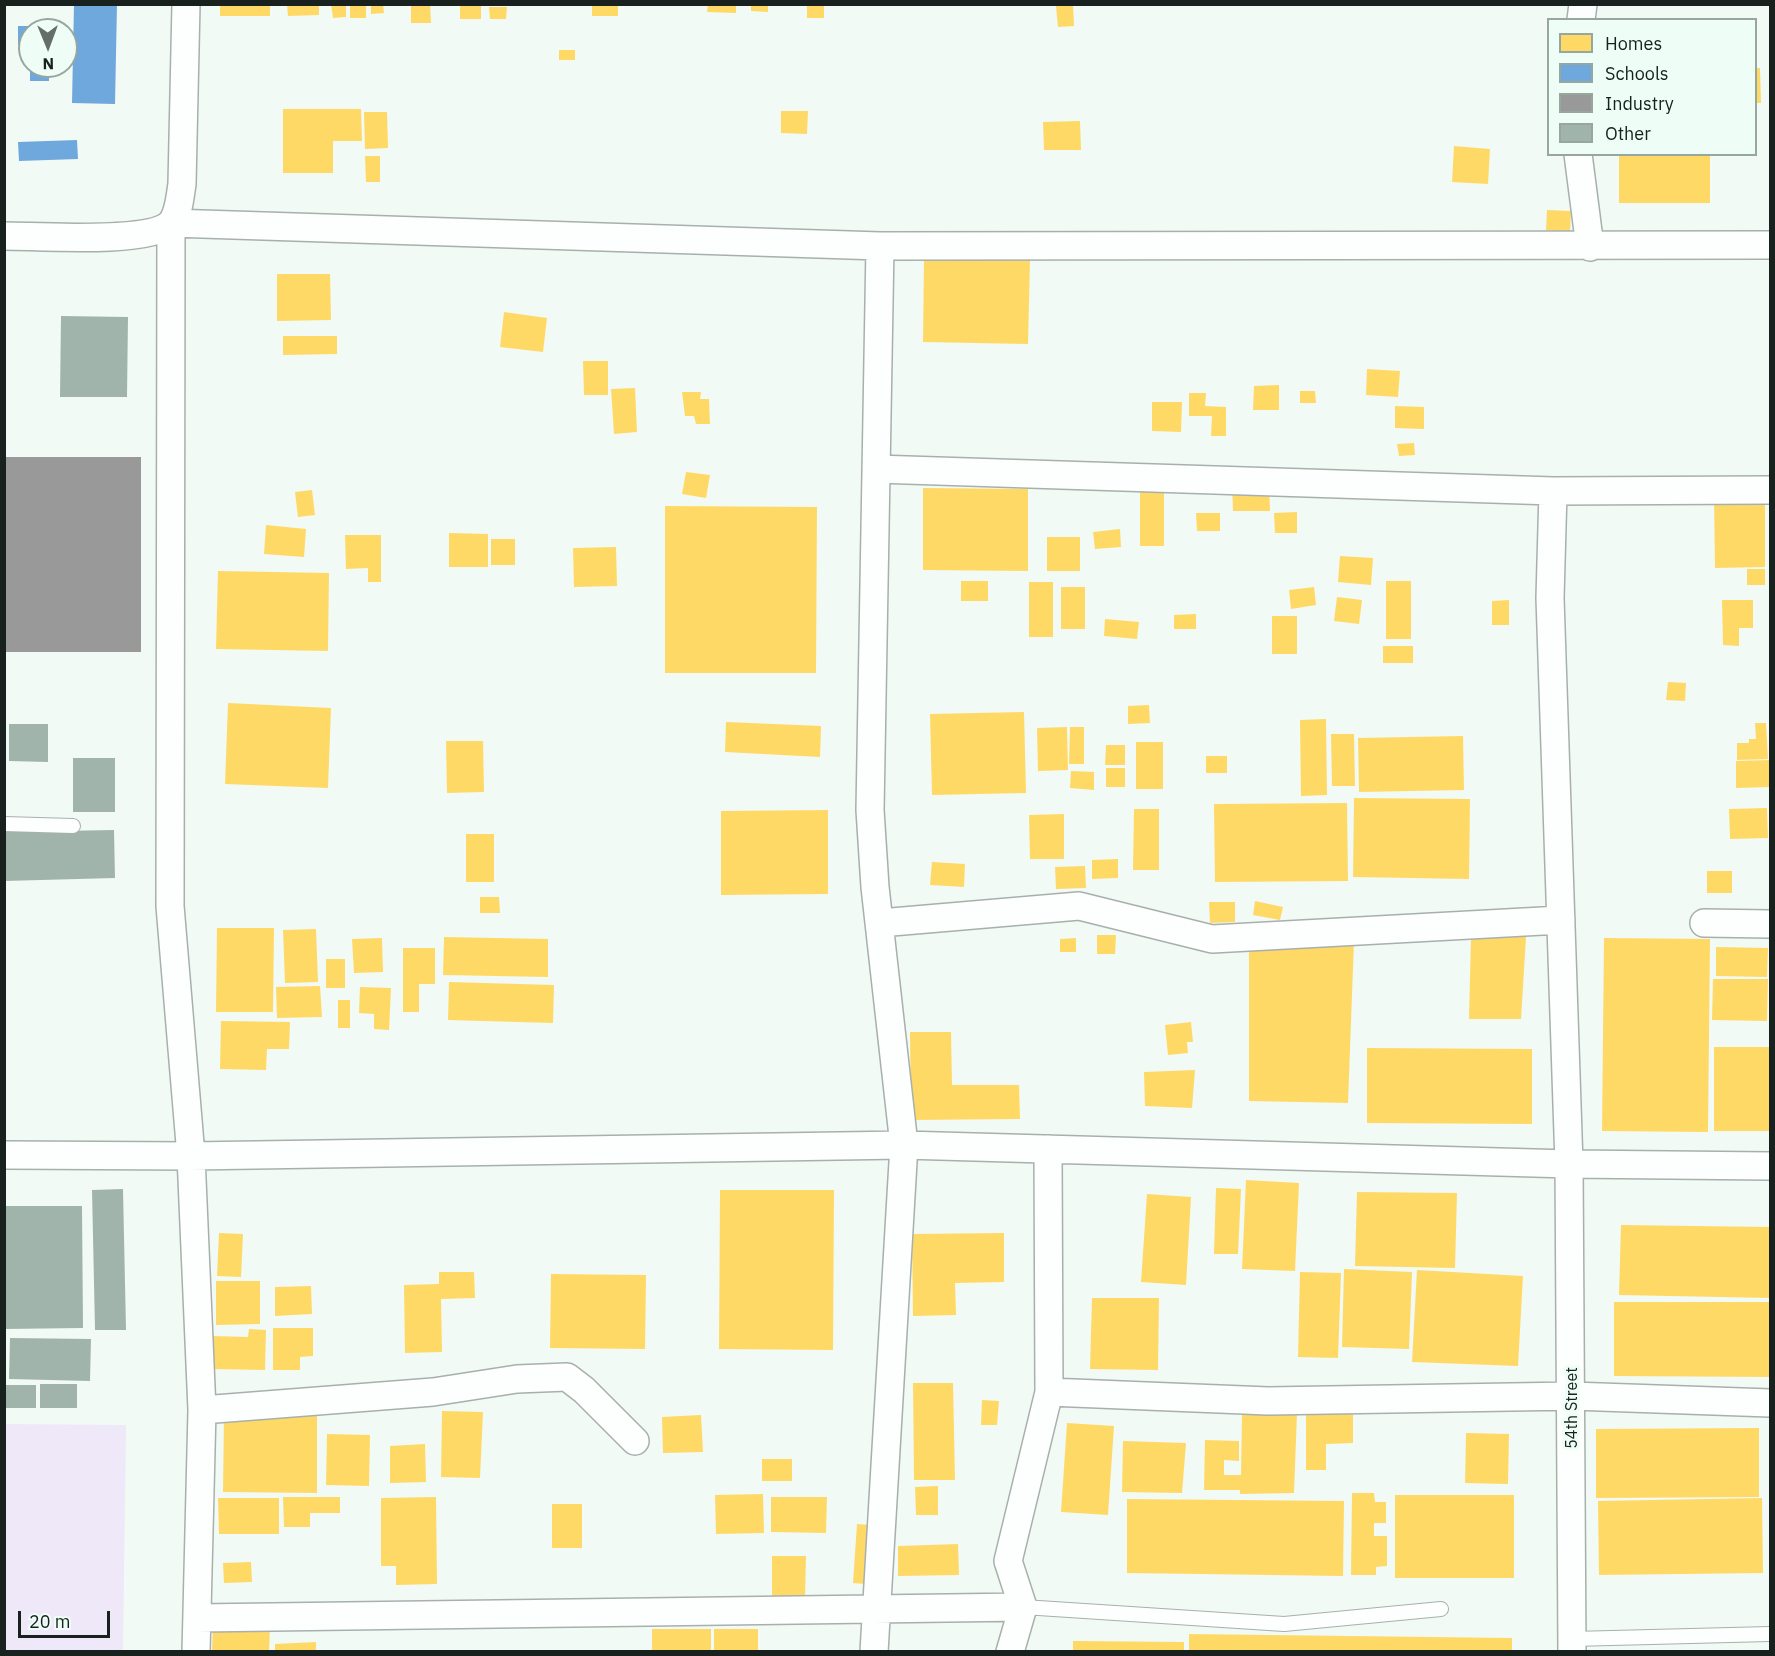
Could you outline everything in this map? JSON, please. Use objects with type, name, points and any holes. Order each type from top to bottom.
[{"type":"street","points":[[186,4],[182,184],[179,205],[171,223],[170,906],[191,1156],[202,1410],[195,1652]]},
{"type":"street","points":[[1578,156],[1590,247]]},
{"type":"street","points":[[4,236],[130,236],[158,231],[171,223],[880,246],[1770,245]]},
{"type":"street","points":[[874,1652],[904,1145],[870,810],[880,246]]},
{"type":"street","points":[[876,469],[1553,491],[1770,490]]},
{"type":"street","name":"54th Street","points":[[1553,491],[1550,598],[1569,1164],[1572,1646]]},
{"type":"street","points":[[880,923],[1079,906],[1212,939],[1561,920]]},
{"type":"street","points":[[1704,923],[1770,924]]},
{"type":"street","points":[[4,1155],[191,1156],[904,1145],[1569,1164],[1770,1166]]},
{"type":"street","points":[[1010,1652],[1023,1607],[1008,1561],[1049,1392],[1048,1149]]},
{"type":"street","points":[[202,1410],[433,1392],[517,1379],[567,1377],[584,1390],[635,1441]]},
{"type":"street","points":[[1049,1392],[1268,1401],[1572,1396],[1770,1403]]},
{"type":"street","points":[[197,1618],[1023,1607]]},
{"type":"lane","points":[[4,824],[73,826]]},
{"type":"lane","points":[[1023,1607],[1201,1621],[1284,1624],[1440,1609]]},
{"type":"lane","points":[[1572,1646],[1770,1634]]},
{"type":"shaded area","points":[[5,1424],[126,1425],[123,1651],[5,1651]]},
{"type":"building: Homes","points":[[220,4],[270,4],[270,16],[220,16]]},
{"type":"building: Homes","points":[[287,4],[319,4],[319,15],[288,16]]},
{"type":"building: Homes","points":[[331,4],[346,4],[346,17],[333,18]]},
{"type":"building: Homes","points":[[350,4],[366,4],[366,18],[350,18]]},
{"type":"building: Homes","points":[[371,4],[383,4],[384,13],[371,14]]},
{"type":"building: Homes","points":[[411,4],[430,4],[431,23],[411,23]]},
{"type":"building: Homes","points":[[460,4],[481,4],[481,19],[460,19]]},
{"type":"building: Homes","points":[[592,4],[618,4],[618,16],[592,16]]},
{"type":"building: Homes","points":[[708,4],[736,4],[736,13],[707,12]]},
{"type":"building: Homes","points":[[751,4],[768,4],[768,12],[751,11]]},
{"type":"building: Homes","points":[[807,4],[824,4],[824,18],[807,18]]},
{"type":"building: Homes","points":[[1073,4],[1074,26],[1058,27],[1056,6]]},
{"type":"building: Homes","points":[[489,7],[507,7],[506,19],[490,19]]},
{"type":"building: Homes","points":[[559,50],[575,50],[575,60],[559,60]]},
{"type":"building: Homes","points":[[1757,68],[1760,68],[1761,103],[1757,103]]},
{"type":"building: Homes","points":[[283,109],[361,109],[362,141],[333,141],[333,173],[283,173]]},
{"type":"building: Homes","points":[[781,111],[808,111],[807,134],[781,133]]},
{"type":"building: Homes","points":[[364,112],[387,112],[388,148],[365,149]]},
{"type":"building: Homes","points":[[1080,121],[1081,150],[1044,150],[1043,122]]},
{"type":"building: Homes","points":[[1454,146],[1490,149],[1488,184],[1452,182]]},
{"type":"building: Homes","points":[[365,156],[380,156],[380,182],[366,182]]},
{"type":"building: Homes","points":[[1619,156],[1710,156],[1710,203],[1619,203]]},
{"type":"building: Homes","points":[[1547,210],[1571,211],[1570,232],[1546,230]]},
{"type":"building: Homes","points":[[924,259],[1030,260],[1028,344],[923,342]]},
{"type":"building: Homes","points":[[277,274],[330,274],[331,320],[277,321]]},
{"type":"building: Homes","points":[[504,312],[547,318],[543,352],[500,347]]},
{"type":"building: Homes","points":[[283,336],[337,336],[337,354],[283,355]]},
{"type":"building: Homes","points":[[583,361],[608,361],[608,395],[584,395]]},
{"type":"building: Homes","points":[[1367,369],[1400,371],[1398,397],[1366,395]]},
{"type":"building: Homes","points":[[1279,385],[1279,410],[1253,410],[1254,386]]},
{"type":"building: Homes","points":[[635,388],[637,432],[614,434],[611,389]]},
{"type":"building: Homes","points":[[1300,391],[1315,391],[1316,403],[1300,403]]},
{"type":"building: Homes","points":[[682,392],[701,392],[700,399],[709,399],[710,424],[696,424],[694,416],[685,416]]},
{"type":"building: Homes","points":[[1189,393],[1206,393],[1205,406],[1226,407],[1226,436],[1211,436],[1212,416],[1189,416]]},
{"type":"building: Homes","points":[[1152,402],[1182,402],[1181,432],[1152,431]]},
{"type":"building: Homes","points":[[1395,406],[1424,407],[1424,429],[1395,428]]},
{"type":"building: Homes","points":[[1414,443],[1415,455],[1399,456],[1397,444]]},
{"type":"building: Homes","points":[[686,472],[710,475],[706,498],[682,494]]},
{"type":"building: Homes","points":[[1269,483],[1270,511],[1233,511],[1232,484]]},
{"type":"building: Homes","points":[[923,488],[1028,489],[1028,571],[923,570]]},
{"type":"building: Homes","points":[[312,490],[315,515],[298,517],[295,492]]},
{"type":"building: Homes","points":[[1140,490],[1164,490],[1164,546],[1140,546]]},
{"type":"building: Homes","points":[[1714,497],[1765,497],[1765,567],[1715,568]]},
{"type":"building: Homes","points":[[665,506],[817,507],[816,673],[665,673]]},
{"type":"building: Homes","points":[[1297,512],[1297,533],[1275,533],[1274,513]]},
{"type":"building: Homes","points":[[1196,513],[1220,513],[1220,531],[1197,531]]},
{"type":"building: Homes","points":[[266,525],[306,529],[304,557],[264,554]]},
{"type":"building: Homes","points":[[1120,529],[1121,547],[1095,549],[1093,532]]},
{"type":"building: Homes","points":[[449,533],[488,534],[488,567],[449,567]]},
{"type":"building: Homes","points":[[345,535],[381,535],[381,582],[368,582],[368,568],[346,569]]},
{"type":"building: Homes","points":[[1047,537],[1080,537],[1080,571],[1047,571]]},
{"type":"building: Homes","points":[[491,539],[515,539],[515,565],[491,565]]},
{"type":"building: Homes","points":[[616,547],[617,586],[574,587],[573,548]]},
{"type":"building: Homes","points":[[1340,556],[1373,558],[1371,585],[1338,582]]},
{"type":"building: Homes","points":[[1747,569],[1765,569],[1765,585],[1747,585]]},
{"type":"building: Homes","points":[[218,571],[329,573],[328,651],[216,649]]},
{"type":"building: Homes","points":[[961,581],[988,581],[988,601],[961,601]]},
{"type":"building: Homes","points":[[1386,581],[1411,581],[1411,639],[1386,639]]},
{"type":"building: Homes","points":[[1029,582],[1053,582],[1053,637],[1029,637]]},
{"type":"building: Homes","points":[[1061,587],[1085,587],[1085,629],[1061,629]]},
{"type":"building: Homes","points":[[1314,587],[1316,605],[1291,609],[1289,590]]},
{"type":"building: Homes","points":[[1337,597],[1362,600],[1359,624],[1334,621]]},
{"type":"building: Homes","points":[[1509,600],[1509,625],[1492,625],[1492,601]]},
{"type":"building: Homes","points":[[1722,600],[1753,600],[1753,628],[1739,628],[1739,646],[1723,645]]},
{"type":"building: Homes","points":[[1196,614],[1196,629],[1174,629],[1174,615]]},
{"type":"building: Homes","points":[[1272,616],[1297,616],[1297,654],[1272,654]]},
{"type":"building: Homes","points":[[1105,619],[1139,622],[1137,639],[1104,636]]},
{"type":"building: Homes","points":[[1383,646],[1413,646],[1413,663],[1383,663]]},
{"type":"building: Homes","points":[[1668,682],[1686,683],[1685,701],[1666,700]]},
{"type":"building: Homes","points":[[228,703],[331,708],[328,788],[225,784]]},
{"type":"building: Homes","points":[[1149,705],[1150,723],[1128,724],[1128,706]]},
{"type":"building: Homes","points":[[1024,712],[1026,793],[932,795],[930,714]]},
{"type":"building: Homes","points":[[1326,719],[1327,795],[1301,796],[1300,720]]},
{"type":"building: Homes","points":[[726,722],[821,726],[820,757],[725,752]]},
{"type":"building: Homes","points":[[1755,723],[1766,723],[1768,759],[1737,760],[1737,743],[1749,743],[1749,739],[1756,739]]},
{"type":"building: Homes","points":[[1067,727],[1068,770],[1038,771],[1037,728]]},
{"type":"building: Homes","points":[[1070,727],[1084,727],[1084,764],[1069,764]]},
{"type":"building: Homes","points":[[1331,734],[1354,734],[1355,786],[1332,786]]},
{"type":"building: Homes","points":[[1463,736],[1464,790],[1359,792],[1358,738]]},
{"type":"building: Homes","points":[[446,741],[483,741],[484,792],[447,793]]},
{"type":"building: Homes","points":[[1136,742],[1163,742],[1163,789],[1136,789]]},
{"type":"building: Homes","points":[[1106,745],[1125,745],[1125,765],[1105,765]]},
{"type":"building: Homes","points":[[1206,756],[1227,756],[1227,773],[1206,773]]},
{"type":"building: Homes","points":[[1770,760],[1770,787],[1736,788],[1736,761]]},
{"type":"building: Homes","points":[[1106,768],[1125,768],[1125,787],[1106,787]]},
{"type":"building: Homes","points":[[1071,771],[1094,772],[1094,790],[1070,788]]},
{"type":"building: Homes","points":[[1354,798],[1470,799],[1469,879],[1353,877]]},
{"type":"building: Homes","points":[[1347,803],[1348,881],[1215,882],[1214,804]]},
{"type":"building: Homes","points":[[1767,808],[1768,838],[1730,839],[1729,809]]},
{"type":"building: Homes","points":[[1134,809],[1159,809],[1159,870],[1133,870]]},
{"type":"building: Homes","points":[[828,810],[828,894],[721,895],[721,811]]},
{"type":"building: Homes","points":[[1064,814],[1064,859],[1030,859],[1029,815]]},
{"type":"building: Homes","points":[[466,834],[494,834],[494,882],[466,882]]},
{"type":"building: Homes","points":[[1118,859],[1118,878],[1092,879],[1092,860]]},
{"type":"building: Homes","points":[[932,862],[965,864],[964,887],[930,885]]},
{"type":"building: Homes","points":[[1085,866],[1086,888],[1056,889],[1055,867]]},
{"type":"building: Homes","points":[[1707,871],[1732,871],[1732,893],[1707,893]]},
{"type":"building: Homes","points":[[480,897],[499,897],[500,913],[480,913]]},
{"type":"building: Homes","points":[[1255,901],[1283,907],[1280,920],[1253,915]]},
{"type":"building: Homes","points":[[1209,902],[1235,902],[1235,922],[1210,923]]},
{"type":"building: Homes","points":[[217,928],[274,928],[273,1012],[216,1012]]},
{"type":"building: Homes","points":[[316,929],[318,982],[285,983],[283,930]]},
{"type":"building: Homes","points":[[1097,935],[1116,935],[1115,954],[1097,954]]},
{"type":"building: Homes","points":[[444,937],[548,939],[548,977],[443,975]]},
{"type":"building: Homes","points":[[1471,937],[1526,937],[1521,1019],[1469,1019]]},
{"type":"building: Homes","points":[[382,938],[383,972],[354,973],[352,939]]},
{"type":"building: Homes","points":[[1076,938],[1076,952],[1060,952],[1060,939]]},
{"type":"building: Homes","points":[[1604,938],[1710,939],[1708,1132],[1602,1131]]},
{"type":"building: Homes","points":[[1354,941],[1348,1103],[1249,1101],[1249,944]]},
{"type":"building: Homes","points":[[1716,947],[1768,948],[1767,977],[1716,976]]},
{"type":"building: Homes","points":[[403,948],[435,948],[435,984],[419,984],[419,1012],[403,1012]]},
{"type":"building: Homes","points":[[326,959],[345,959],[345,988],[326,988]]},
{"type":"building: Homes","points":[[1713,979],[1768,979],[1767,1021],[1712,1020]]},
{"type":"building: Homes","points":[[449,982],[554,985],[553,1023],[448,1020]]},
{"type":"building: Homes","points":[[320,986],[322,1017],[277,1018],[276,987]]},
{"type":"building: Homes","points":[[360,987],[391,988],[389,1030],[374,1029],[374,1014],[359,1013]]},
{"type":"building: Homes","points":[[338,1000],[350,1000],[350,1028],[338,1028]]},
{"type":"building: Homes","points":[[221,1021],[290,1022],[289,1049],[267,1049],[266,1070],[220,1069]]},
{"type":"building: Homes","points":[[1191,1022],[1193,1042],[1187,1042],[1188,1053],[1168,1055],[1165,1025]]},
{"type":"building: Homes","points":[[910,1032],[951,1032],[952,1085],[1019,1085],[1020,1119],[911,1120]]},
{"type":"building: Homes","points":[[1714,1047],[1770,1047],[1770,1131],[1714,1131]]},
{"type":"building: Homes","points":[[1367,1048],[1532,1049],[1532,1124],[1367,1123]]},
{"type":"building: Homes","points":[[1195,1070],[1192,1108],[1145,1106],[1144,1072]]},
{"type":"building: Homes","points":[[1246,1180],[1299,1183],[1295,1271],[1242,1269]]},
{"type":"building: Homes","points":[[1216,1188],[1241,1189],[1238,1254],[1214,1254]]},
{"type":"building: Homes","points":[[720,1190],[834,1190],[833,1350],[719,1349]]},
{"type":"building: Homes","points":[[1357,1192],[1457,1193],[1455,1268],[1355,1266]]},
{"type":"building: Homes","points":[[1147,1194],[1191,1197],[1186,1285],[1141,1282]]},
{"type":"building: Homes","points":[[1621,1225],[1770,1227],[1770,1298],[1619,1295]]},
{"type":"building: Homes","points":[[219,1233],[243,1234],[241,1277],[217,1276]]},
{"type":"building: Homes","points":[[1004,1233],[1004,1282],[955,1283],[956,1315],[913,1316],[912,1234]]},
{"type":"building: Homes","points":[[1344,1269],[1412,1272],[1409,1349],[1342,1347]]},
{"type":"building: Homes","points":[[1417,1270],[1523,1276],[1518,1366],[1412,1362]]},
{"type":"building: Homes","points":[[439,1272],[474,1272],[475,1298],[441,1299],[442,1352],[405,1353],[404,1285],[439,1284]]},
{"type":"building: Homes","points":[[1300,1272],[1341,1273],[1338,1358],[1298,1357]]},
{"type":"building: Homes","points":[[551,1274],[646,1275],[645,1349],[550,1348]]},
{"type":"building: Homes","points":[[216,1281],[260,1281],[260,1324],[216,1325]]},
{"type":"building: Homes","points":[[311,1286],[312,1314],[275,1316],[275,1287]]},
{"type":"building: Homes","points":[[1092,1298],[1159,1298],[1158,1370],[1090,1369]]},
{"type":"building: Homes","points":[[1614,1302],[1770,1302],[1770,1377],[1614,1376]]},
{"type":"building: Homes","points":[[273,1328],[313,1328],[313,1356],[300,1357],[300,1370],[273,1370]]},
{"type":"building: Homes","points":[[249,1329],[266,1330],[265,1370],[211,1369],[212,1336],[248,1337]]},
{"type":"building: Homes","points":[[913,1383],[953,1383],[955,1480],[914,1480]]},
{"type":"building: Homes","points":[[982,1400],[999,1401],[997,1425],[981,1425]]},
{"type":"building: Homes","points":[[442,1411],[483,1412],[480,1478],[441,1477]]},
{"type":"building: Homes","points":[[1297,1413],[1294,1493],[1240,1494],[1240,1490],[1204,1490],[1205,1440],[1239,1441],[1239,1461],[1224,1460],[1224,1475],[1241,1475],[1242,1414]]},
{"type":"building: Homes","points":[[1306,1413],[1353,1413],[1353,1443],[1326,1444],[1326,1470],[1306,1470]]},
{"type":"building: Homes","points":[[224,1414],[317,1415],[317,1493],[223,1492]]},
{"type":"building: Homes","points":[[701,1415],[703,1452],[663,1453],[662,1417]]},
{"type":"building: Homes","points":[[1067,1423],[1114,1426],[1108,1515],[1061,1512]]},
{"type":"building: Homes","points":[[1759,1428],[1759,1497],[1596,1498],[1596,1429]]},
{"type":"building: Homes","points":[[1466,1433],[1509,1434],[1508,1484],[1465,1483]]},
{"type":"building: Homes","points":[[327,1434],[370,1435],[369,1486],[326,1485]]},
{"type":"building: Homes","points":[[1123,1441],[1186,1443],[1182,1493],[1122,1492]]},
{"type":"building: Homes","points":[[425,1444],[426,1482],[390,1483],[390,1446]]},
{"type":"building: Homes","points":[[762,1459],[792,1459],[792,1481],[762,1481]]},
{"type":"building: Homes","points":[[938,1486],[938,1515],[916,1515],[915,1487]]},
{"type":"building: Homes","points":[[1352,1493],[1374,1493],[1375,1502],[1386,1502],[1386,1523],[1374,1523],[1374,1536],[1387,1536],[1387,1566],[1376,1567],[1376,1575],[1351,1575]]},
{"type":"building: Homes","points":[[763,1494],[764,1533],[716,1534],[715,1495]]},
{"type":"building: Homes","points":[[1395,1495],[1514,1495],[1514,1578],[1395,1578]]},
{"type":"building: Homes","points":[[283,1497],[340,1497],[340,1513],[310,1513],[310,1527],[284,1527]]},
{"type":"building: Homes","points":[[436,1497],[437,1584],[396,1585],[396,1566],[381,1566],[381,1498]]},
{"type":"building: Homes","points":[[771,1497],[827,1497],[826,1533],[771,1532]]},
{"type":"building: Homes","points":[[218,1498],[279,1498],[279,1534],[219,1534]]},
{"type":"building: Homes","points":[[1762,1498],[1763,1573],[1599,1575],[1598,1501]]},
{"type":"building: Homes","points":[[1127,1499],[1344,1501],[1343,1576],[1127,1573]]},
{"type":"building: Homes","points":[[552,1504],[582,1504],[582,1548],[552,1548]]},
{"type":"building: Homes","points":[[857,1524],[870,1525],[866,1584],[853,1583]]},
{"type":"building: Homes","points":[[958,1544],[959,1575],[898,1576],[898,1546]]},
{"type":"building: Homes","points":[[772,1556],[806,1556],[805,1598],[772,1598]]},
{"type":"building: Homes","points":[[251,1562],[252,1582],[224,1583],[223,1563]]},
{"type":"building: Homes","points":[[213,1625],[270,1626],[269,1652],[212,1652]]},
{"type":"building: Homes","points":[[652,1629],[711,1629],[711,1652],[652,1652]]},
{"type":"building: Homes","points":[[714,1629],[758,1629],[758,1652],[714,1652]]},
{"type":"building: Homes","points":[[1189,1634],[1512,1638],[1512,1652],[1189,1652]]},
{"type":"building: Homes","points":[[1073,1641],[1184,1642],[1184,1652],[1073,1652]]},
{"type":"building: Homes","points":[[316,1642],[316,1652],[275,1652],[275,1644]]},
{"type":"building: Schools","points":[[74,4],[117,4],[115,104],[72,103],[73,78],[78,78],[78,18],[74,18]]},
{"type":"building: Schools","points":[[30,78],[49,78],[49,81],[30,81]]},
{"type":"building: Schools","points":[[77,140],[78,159],[19,161],[18,142]]},
{"type":"building: Industry","points":[[4,457],[141,457],[141,652],[4,652]]},
{"type":"building: Other","points":[[61,316],[128,317],[127,397],[60,397]]},
{"type":"building: Other","points":[[9,724],[48,724],[48,762],[9,761]]},
{"type":"building: Other","points":[[73,758],[115,758],[115,812],[73,812]]},
{"type":"building: Other","points":[[114,830],[115,878],[4,881],[5,832]]},
{"type":"building: Other","points":[[123,1189],[126,1330],[95,1330],[92,1190]]},
{"type":"building: Other","points":[[4,1206],[82,1206],[83,1328],[4,1329]]},
{"type":"building: Other","points":[[10,1338],[91,1339],[90,1381],[9,1379]]},
{"type":"building: Other","points":[[40,1384],[77,1384],[77,1408],[40,1408]]},
{"type":"building: Other","points":[[5,1385],[36,1385],[36,1408],[5,1408]]}]
